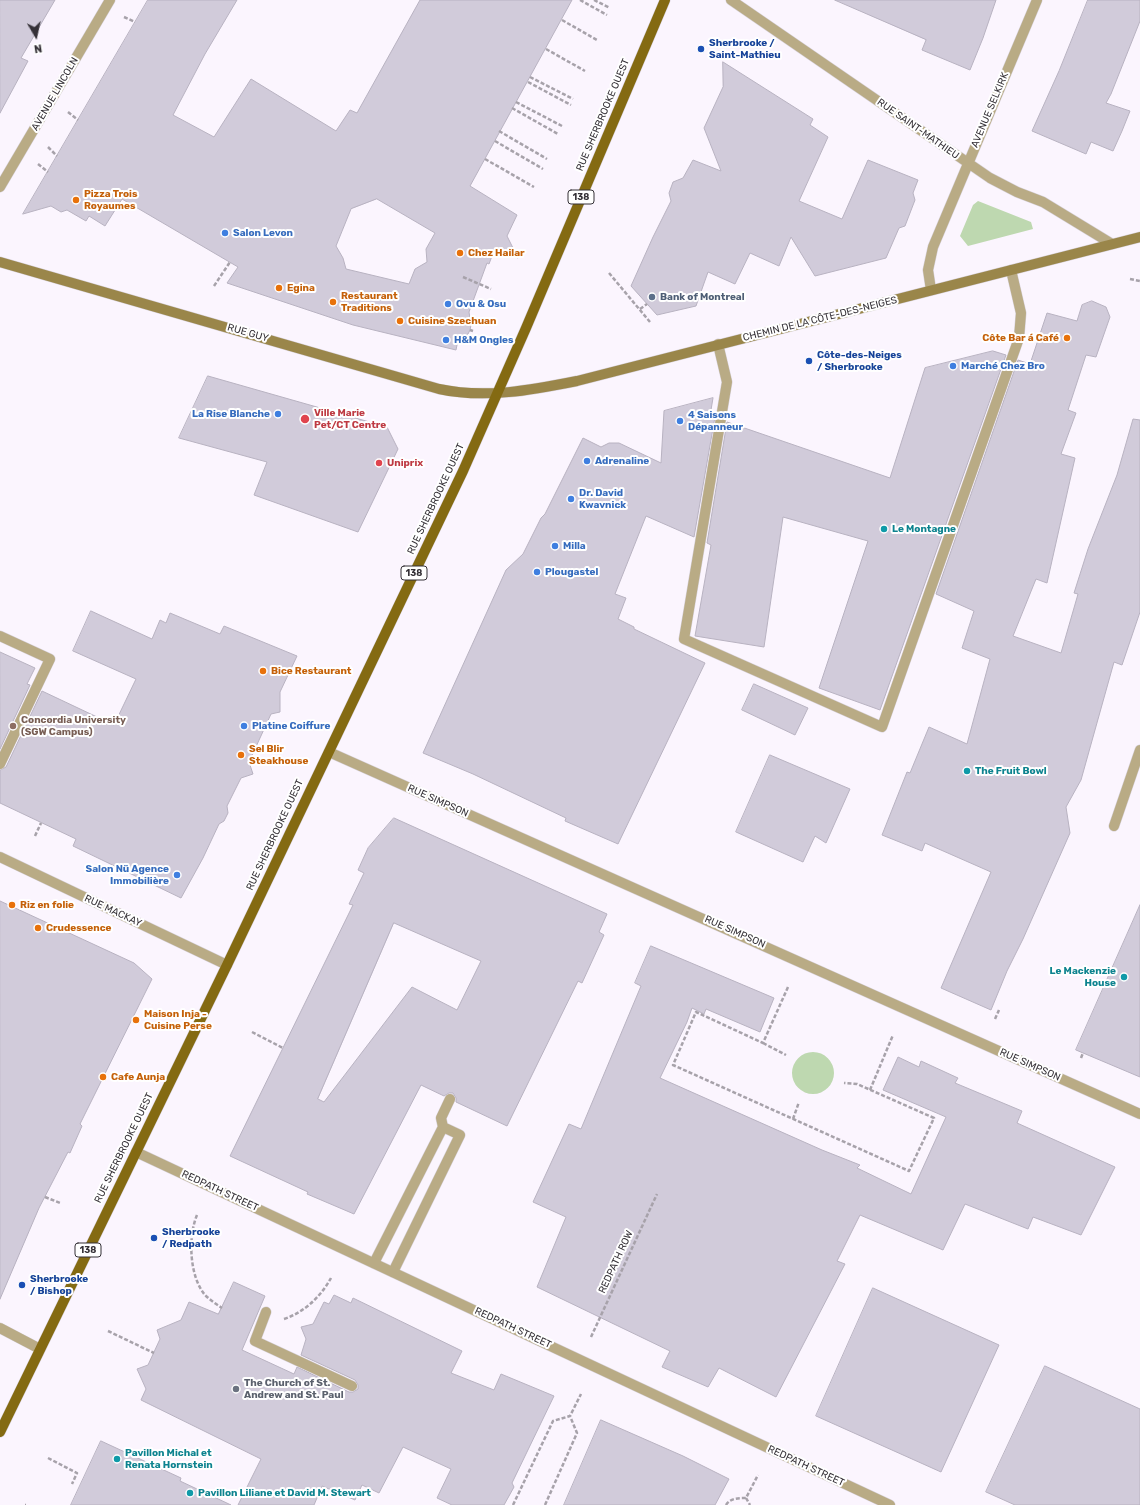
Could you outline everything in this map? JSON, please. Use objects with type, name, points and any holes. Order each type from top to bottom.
[{"type":"main road","name":"RUE SHERBROOKE OUEST","points":[[0,1432],[227,965],[463,471],[498,393],[665,0]]},
{"type":"main road","name":"CHEMIN DE LA CÔTE-DES-NEIGES","points":[[498,393],[533,389],[577,381],[1140,237]]},
{"type":"main road","name":"RUE GUY","points":[[0,262],[439,389],[464,392],[498,393]]},
{"type":"street","name":"AVENUE LINCOLN","points":[[0,187],[110,0]]},
{"type":"street","name":"RUE SAINT-MATHIEU","points":[[731,0],[967,163],[1004,186],[1043,202],[1112,244]]},
{"type":"street","name":"AVENUE SELKIRK","points":[[931,290],[928,270],[933,247],[1036,0]]},
{"type":"street","points":[[718,344],[728,382],[684,639],[882,727],[1019,338],[1021,313],[1011,270]]},
{"type":"street","points":[[0,636],[50,659],[0,764]]},
{"type":"street","points":[[1114,826],[1140,750]]},
{"type":"street","name":"RUE SIMPSON","points":[[329,752],[1140,1114]]},
{"type":"street","name":"RUE MACKAY","points":[[0,857],[227,965]]},
{"type":"street","points":[[374,1264],[443,1127],[441,1118],[450,1099]]},
{"type":"street","points":[[393,1272],[460,1135],[443,1127]]},
{"type":"street","name":"REDPATH STREET","points":[[136,1152],[890,1505]]},
{"type":"street","points":[[266,1312],[255,1341],[352,1386]]},
{"type":"street","points":[[0,1328],[40,1349]]},
{"type":"path","points":[[580,0],[607,15]]},
{"type":"path","points":[[594,0],[610,8]]},
{"type":"path","points":[[124,16],[135,22]]},
{"type":"path","points":[[562,20],[597,40]]},
{"type":"path","points":[[546,49],[585,71]]},
{"type":"path","points":[[530,77],[573,99]]},
{"type":"path","points":[[528,82],[571,105]]},
{"type":"path","points":[[516,102],[562,126]]},
{"type":"path","points":[[512,108],[558,134]]},
{"type":"path","points":[[68,112],[78,120]]},
{"type":"path","points":[[499,132],[547,158]]},
{"type":"path","points":[[495,141],[543,168]]},
{"type":"path","points":[[48,147],[57,156]]},
{"type":"path","points":[[485,159],[534,187]]},
{"type":"path","points":[[38,164],[48,172]]},
{"type":"path","points":[[214,286],[230,262]]},
{"type":"path","points":[[609,273],[650,322]]},
{"type":"path","points":[[463,277],[491,288]]},
{"type":"path","points":[[1130,279],[1140,282]]},
{"type":"path","points":[[640,309],[647,304]]},
{"type":"path","points":[[35,836],[41,823]]},
{"type":"path","points":[[763,1043],[788,988]]},
{"type":"path","points":[[995,1019],[999,1010]]},
{"type":"path","points":[[786,1055],[696,1012],[673,1065],[909,1171],[934,1118],[857,1084],[844,1083]]},
{"type":"path","points":[[252,1032],[282,1048]]},
{"type":"path","points":[[870,1090],[893,1034]]},
{"type":"path","points":[[1081,1058],[1084,1053]]},
{"type":"path","points":[[793,1119],[799,1102]]},
{"type":"path","name":"REDPATH ROW","points":[[591,1337],[657,1194]]},
{"type":"path","points":[[45,1196],[60,1203]]},
{"type":"path","points":[[197,1214],[192,1235],[194,1272],[199,1286],[205,1295],[222,1308]]},
{"type":"path","points":[[281,1320],[299,1313],[309,1305],[320,1294],[331,1278]]},
{"type":"path","points":[[108,1331],[154,1353]]},
{"type":"path","points":[[513,1505],[553,1421],[570,1416],[581,1394]]},
{"type":"path","points":[[545,1505],[577,1433],[570,1416]]},
{"type":"path","points":[[48,1458],[77,1473],[72,1484]]},
{"type":"path","points":[[746,1498],[758,1475]]},
{"type":"path","points":[[726,1505],[728,1502],[735,1499],[746,1498]]},
{"type":"path","points":[[746,1498],[750,1505]]},
{"type":"green space","points":[[978,201],[1031,222],[1033,229],[968,246],[960,236],[973,205]]},
{"type":"green space","points":[[809,1052],[817,1052],[825,1055],[831,1061],[834,1073],[831,1085],[825,1091],[817,1094],[809,1094],[801,1091],[795,1085],[792,1077],[792,1069],[795,1061],[801,1055]]},
{"type":"building","points":[[0,0],[55,0],[21,58],[28,61],[0,113]]},
{"type":"building","points":[[148,0],[237,0],[205,54],[173,115],[214,137],[251,79],[336,131],[350,110],[357,113],[420,0],[572,0],[470,186],[517,215],[507,236],[518,258],[495,248],[489,264],[487,263],[469,312],[471,325],[470,330],[468,334],[458,340],[456,350],[353,325],[227,283],[238,267],[122,199],[105,226],[89,216],[86,221],[67,210],[61,212],[51,206],[23,214]],"holes":[[[377,199],[435,233],[426,249],[427,262],[415,269],[409,284],[346,269],[343,258],[336,246],[351,209]]]},
{"type":"building","points":[[835,0],[996,0],[970,70],[922,50],[926,40]]},
{"type":"building","points":[[1088,0],[1140,0],[1140,21],[1106,103],[1130,111],[1122,131],[1113,151],[1091,142],[1086,154],[1032,131],[1059,71]]},
{"type":"building","points":[[723,62],[813,119],[810,125],[828,137],[799,201],[842,219],[868,160],[918,180],[913,193],[915,200],[905,226],[899,228],[886,258],[815,276],[791,237],[779,266],[750,253],[735,284],[708,272],[696,306],[657,315],[631,286],[671,201],[669,193],[673,182],[683,178],[693,160],[721,171],[704,128],[723,87]]},
{"type":"building","points":[[1092,301],[1106,307],[1110,317],[1096,357],[1086,355],[1068,410],[1076,413],[1061,454],[1075,458],[1047,583],[1036,579],[1013,636],[1061,653],[1078,594],[1074,593],[1088,549],[1117,475],[1133,419],[1140,420],[1140,612],[1122,665],[1114,662],[1081,780],[1066,807],[1070,833],[1023,939],[1007,971],[991,1010],[941,988],[991,872],[925,843],[922,851],[882,835],[907,772],[910,773],[929,727],[967,744],[990,659],[962,648],[974,611],[936,594],[1018,360],[1030,364],[1047,313],[1077,321],[1082,305]]},
{"type":"building","name":"Le Montagne","points":[[993,351],[1006,355],[880,710],[819,688],[868,541],[783,517],[764,647],[695,636],[711,545],[707,543],[727,422],[890,478],[925,368]]},
{"type":"building","points":[[208,376],[387,427],[398,449],[358,532],[254,495],[267,462],[179,438]]},
{"type":"building","points":[[713,398],[710,416],[715,417],[694,537],[646,516],[615,594],[626,598],[618,619],[634,627],[634,629],[705,663],[618,844],[565,821],[566,818],[473,774],[423,753],[506,570],[523,554],[583,438],[601,447],[609,443],[619,443],[661,463],[664,411]]},
{"type":"building","points":[[91,611],[152,639],[160,620],[166,623],[170,613],[220,634],[224,626],[297,656],[280,692],[280,712],[271,714],[249,762],[253,774],[241,778],[227,806],[228,813],[224,821],[219,824],[203,858],[181,898],[73,846],[76,839],[0,803],[0,770],[6,767],[42,691],[114,725],[136,679],[73,651]]},
{"type":"building","points":[[0,652],[35,668],[27,684],[30,685],[0,749]]},
{"type":"building","points":[[754,684],[808,708],[795,735],[742,710]]},
{"type":"building","points":[[770,755],[850,789],[826,843],[815,836],[803,862],[736,832]]},
{"type":"building","points":[[394,818],[607,914],[599,932],[604,935],[582,983],[578,981],[507,1126],[456,1102],[456,1098],[453,1093],[449,1093],[444,1096],[421,1085],[354,1214],[307,1194],[308,1192],[230,1156],[353,905],[349,904],[364,873],[358,870],[368,848]],"holes":[[[394,923],[481,961],[457,1010],[412,987],[324,1102],[318,1099]]]},
{"type":"building","points":[[0,901],[134,963],[152,979],[80,1124],[82,1126],[70,1153],[68,1152],[39,1208],[0,1299]]},
{"type":"building","name":"Le Mackenzie House","points":[[1140,905],[1140,1077],[1076,1050]]},
{"type":"building","points":[[651,946],[774,998],[760,1032],[706,1009],[704,1014],[692,1008],[687,1022],[660,1078],[822,1150],[860,1165],[857,1168],[911,1194],[946,1117],[883,1090],[898,1057],[919,1067],[921,1061],[958,1078],[955,1083],[1022,1111],[1017,1123],[1115,1167],[1081,1235],[1033,1217],[1028,1229],[965,1204],[943,1250],[860,1215],[837,1261],[845,1264],[776,1397],[719,1368],[708,1387],[662,1367],[670,1351],[537,1287],[566,1217],[533,1202],[569,1124],[581,1129],[641,986],[635,983]]},
{"type":"building","name":"The Church of St. Andrew and St. Paul","points":[[234,1282],[265,1296],[242,1350],[294,1374],[297,1367],[349,1392],[353,1392],[358,1389],[358,1385],[355,1380],[301,1355],[306,1339],[301,1327],[313,1324],[324,1302],[329,1304],[334,1295],[351,1303],[353,1298],[462,1351],[451,1373],[494,1390],[501,1374],[554,1396],[512,1483],[514,1487],[504,1505],[452,1505],[437,1498],[451,1469],[403,1447],[379,1493],[362,1485],[355,1500],[322,1486],[314,1505],[238,1505],[261,1459],[141,1400],[146,1389],[137,1369],[148,1365],[160,1339],[157,1330],[181,1320],[189,1302],[218,1314]]},
{"type":"building","points":[[873,1288],[999,1345],[941,1472],[816,1416]]},
{"type":"building","points":[[1045,1366],[1140,1409],[1140,1505],[1015,1505],[986,1492]]},
{"type":"building","points":[[601,1420],[683,1456],[729,1479],[715,1505],[564,1505]]},
{"type":"building","name":"Pavillon Michal et Renata Hornstein","points":[[101,1441],[181,1478],[180,1481],[231,1505],[71,1505]]},
{"type":"place","name":"Sherbrooke / Saint-Mathieu","points":[[701,49]]},
{"type":"place","name":"Pizza Trois Royaumes","points":[[76,200]]},
{"type":"place","name":"Salon Levon","points":[[225,233]]},
{"type":"place","name":"Chez Hailar","points":[[460,253]]},
{"type":"place","name":"Egina","points":[[279,288]]},
{"type":"place","name":"Bank of Montreal","points":[[652,297]]},
{"type":"place","name":"Restaurant Traditions","points":[[333,302]]},
{"type":"place","name":"Ovu & Osu","points":[[448,304]]},
{"type":"place","name":"Cuisine Szechuan","points":[[400,321]]},
{"type":"place","name":"Côte Bar á Café","points":[[1067,338]]},
{"type":"place","name":"H&M Ongles","points":[[446,340]]},
{"type":"place","name":"Côte-des-Neiges / Sherbrooke","points":[[809,361]]},
{"type":"place","name":"Marché Chez Bro","points":[[953,366]]},
{"type":"place","name":"La Rise Blanche","points":[[278,414]]},
{"type":"place","name":"Ville Marie Pet/CT Centre","points":[[305,419]]},
{"type":"place","name":"4 Saisons Dépanneur","points":[[680,421]]},
{"type":"place","name":"Adrenaline","points":[[587,461]]},
{"type":"place","name":"Uniprix","points":[[379,463]]},
{"type":"place","name":"Dr. David Kwavnick","points":[[571,499]]},
{"type":"place","name":"Le Montagne","points":[[884,529]]},
{"type":"place","name":"Milla","points":[[555,546]]},
{"type":"place","name":"Plougastel","points":[[537,572]]},
{"type":"place","name":"Bice Restaurant","points":[[263,671]]},
{"type":"place","name":"Concordia University (SGW Campus)","points":[[13,726]]},
{"type":"place","name":"Platine Coiffure","points":[[244,726]]},
{"type":"place","name":"Sel Blir Steakhouse","points":[[241,755]]},
{"type":"place","name":"The Fruit Bowl","points":[[967,771]]},
{"type":"place","name":"Salon Nü Agence Immobilière","points":[[177,875]]},
{"type":"place","name":"Riz en folie","points":[[12,905]]},
{"type":"place","name":"Crudessence","points":[[38,928]]},
{"type":"place","name":"Le Mackenzie House","points":[[1124,977]]},
{"type":"place","name":"Maison Inja - Cuisine Perse","points":[[136,1020]]},
{"type":"place","name":"Cafe Aunja","points":[[103,1077]]},
{"type":"place","name":"Sherbrooke / Redpath","points":[[154,1238]]},
{"type":"place","name":"Sherbrooke / Bishop","points":[[22,1285]]},
{"type":"place","name":"The Church of St. Andrew and St. Paul","points":[[236,1389]]},
{"type":"place","name":"Pavillon Michal et Renata Hornstein","points":[[117,1459]]},
{"type":"place","name":"Pavillon Liliane et David M. Stewart","points":[[190,1493]]}]
